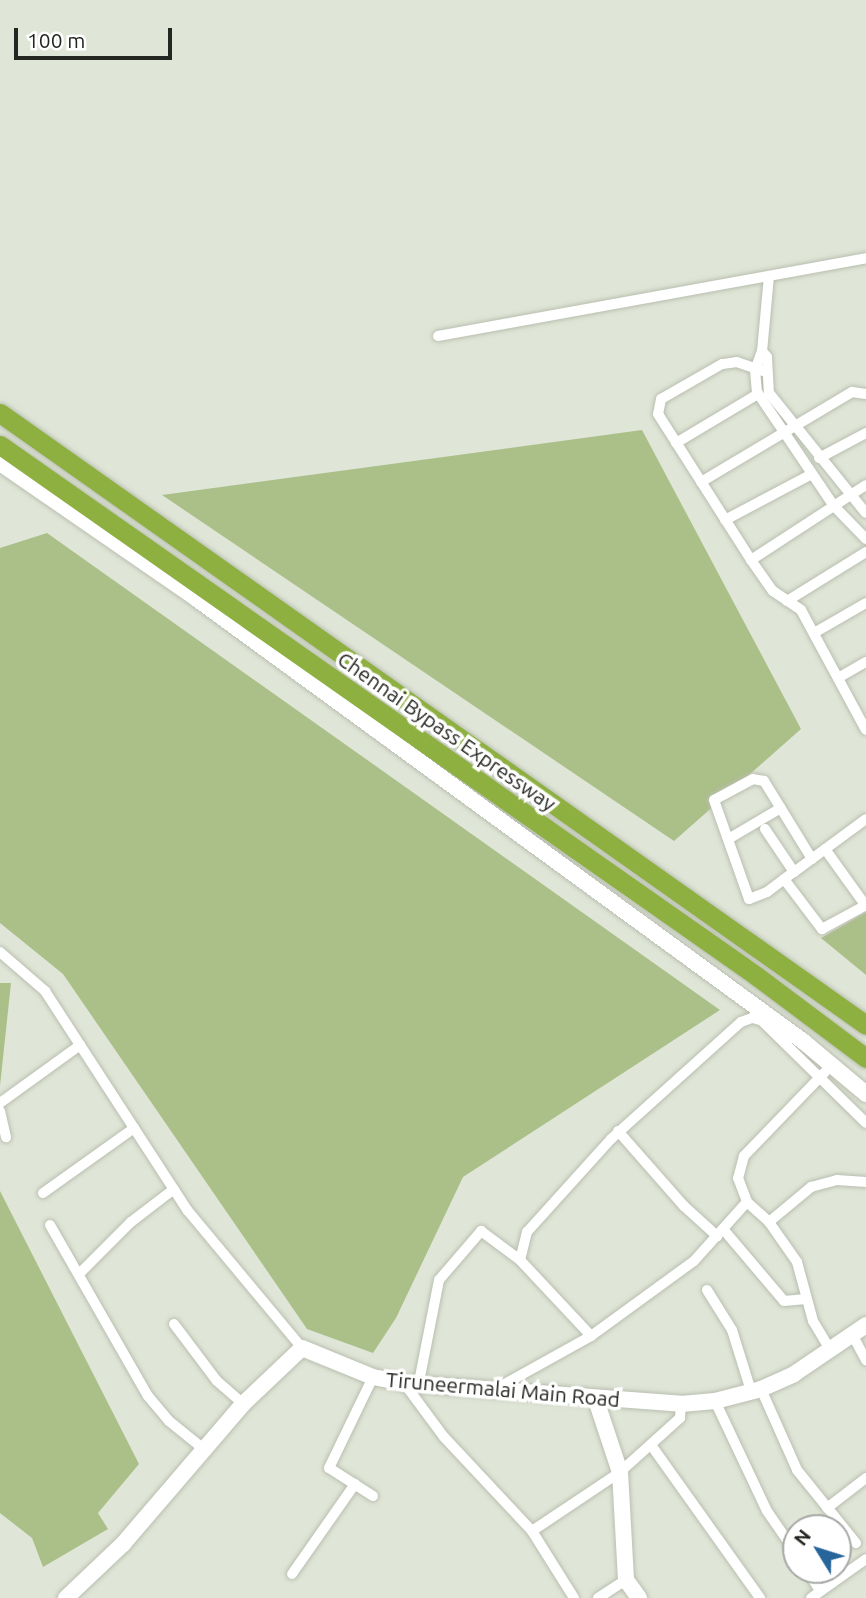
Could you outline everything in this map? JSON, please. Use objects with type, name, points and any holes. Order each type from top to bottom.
[{"type":"highway","name":"Chennai Bypass Expressway","points":[[0,413],[866,1025]]},
{"type":"highway","name":"Chennai Bypass Expressway","points":[[0,445],[20,467],[758,977],[866,1058]]},
{"type":"street","points":[[438,336],[866,258]]},
{"type":"street","points":[[769,276],[758,394],[834,506],[866,539]]},
{"type":"street","points":[[761,371],[737,362],[722,364],[661,399],[658,414],[773,591],[801,610],[838,678],[863,716],[866,730]]},
{"type":"street","points":[[761,371],[767,389],[819,458],[866,513]]},
{"type":"street","points":[[701,482],[852,392],[866,394]]},
{"type":"street","points":[[676,443],[758,394]]},
{"type":"street","points":[[819,458],[866,433]]},
{"type":"street","points":[[0,463],[20,467]]},
{"type":"street","points":[[725,520],[812,474]]},
{"type":"street","points":[[751,560],[848,494],[866,485]]},
{"type":"street","points":[[88,514],[826,1071],[866,1094]]},
{"type":"street","points":[[787,601],[866,552]]},
{"type":"street","points":[[814,634],[866,603]]},
{"type":"street","points":[[838,678],[866,662]]},
{"type":"street","points":[[812,859],[764,781],[756,778],[719,797],[712,804],[730,838],[749,899],[789,875],[812,859],[825,849],[866,821]]},
{"type":"street","points":[[730,838],[781,808]]},
{"type":"street","points":[[765,829],[822,929],[866,906],[825,849]]},
{"type":"street","points":[[0,952],[45,990],[174,1189],[302,1348],[243,1404],[206,1451],[69,1597]]},
{"type":"street","points":[[520,1260],[527,1232],[618,1131],[752,1018],[761,1020],[826,1071],[866,1123]]},
{"type":"street","points":[[0,1103],[80,1045]]},
{"type":"street","points":[[826,1071],[744,1156],[738,1178],[747,1202],[769,1222],[797,1262],[806,1299],[829,1348]]},
{"type":"street","points":[[0,1111],[6,1137]]},
{"type":"street","points":[[43,1193],[134,1128]]},
{"type":"street","points":[[618,1131],[684,1206],[720,1233],[784,1301],[806,1299]]},
{"type":"street","points":[[769,1222],[811,1187],[837,1180],[866,1182]]},
{"type":"street","points":[[79,1273],[131,1222],[174,1189]]},
{"type":"street","points":[[492,1391],[591,1336],[694,1261],[747,1202]]},
{"type":"street","points":[[50,1225],[148,1396],[169,1421],[206,1451]]},
{"type":"street","points":[[574,1598],[532,1531],[444,1437],[411,1382],[439,1280],[476,1233],[485,1232],[520,1260],[591,1336]]},
{"type":"street","points":[[707,1290],[732,1331],[756,1390],[797,1469],[856,1543]]},
{"type":"street","points":[[174,1324],[217,1381],[243,1404]]},
{"type":"street","points":[[859,1330],[866,1360]]},
{"type":"street","name":"Tiruneermalai Main Road","points":[[302,1348],[373,1377],[492,1391],[681,1404],[715,1401],[756,1390],[794,1374],[859,1330]]},
{"type":"street","points":[[373,1377],[329,1468],[373,1496]]},
{"type":"street","points":[[596,1399],[620,1472],[626,1580],[639,1598]]},
{"type":"street","points":[[715,1401],[768,1511],[782,1532]]},
{"type":"street","points":[[532,1531],[620,1472],[680,1418],[681,1404]]},
{"type":"street","points":[[651,1445],[760,1598]]},
{"type":"street","points":[[827,1508],[865,1481]]},
{"type":"street","points":[[292,1574],[355,1485]]},
{"type":"street","points":[[816,1594],[866,1559]]},
{"type":"street","points":[[598,1598],[626,1580]]},
{"type":"green space","points":[[642,430],[801,729],[674,841],[162,495]]},
{"type":"green space","points":[[47,533],[720,1010],[463,1177],[396,1318],[373,1353],[307,1329],[63,974],[0,923],[0,548]]},
{"type":"green space","points":[[866,912],[866,975],[821,938]]},
{"type":"green space","points":[[0,983],[11,983],[0,1086]]},
{"type":"green space","points":[[0,1191],[139,1464],[98,1513],[108,1529],[43,1567],[32,1538],[0,1513]]}]
